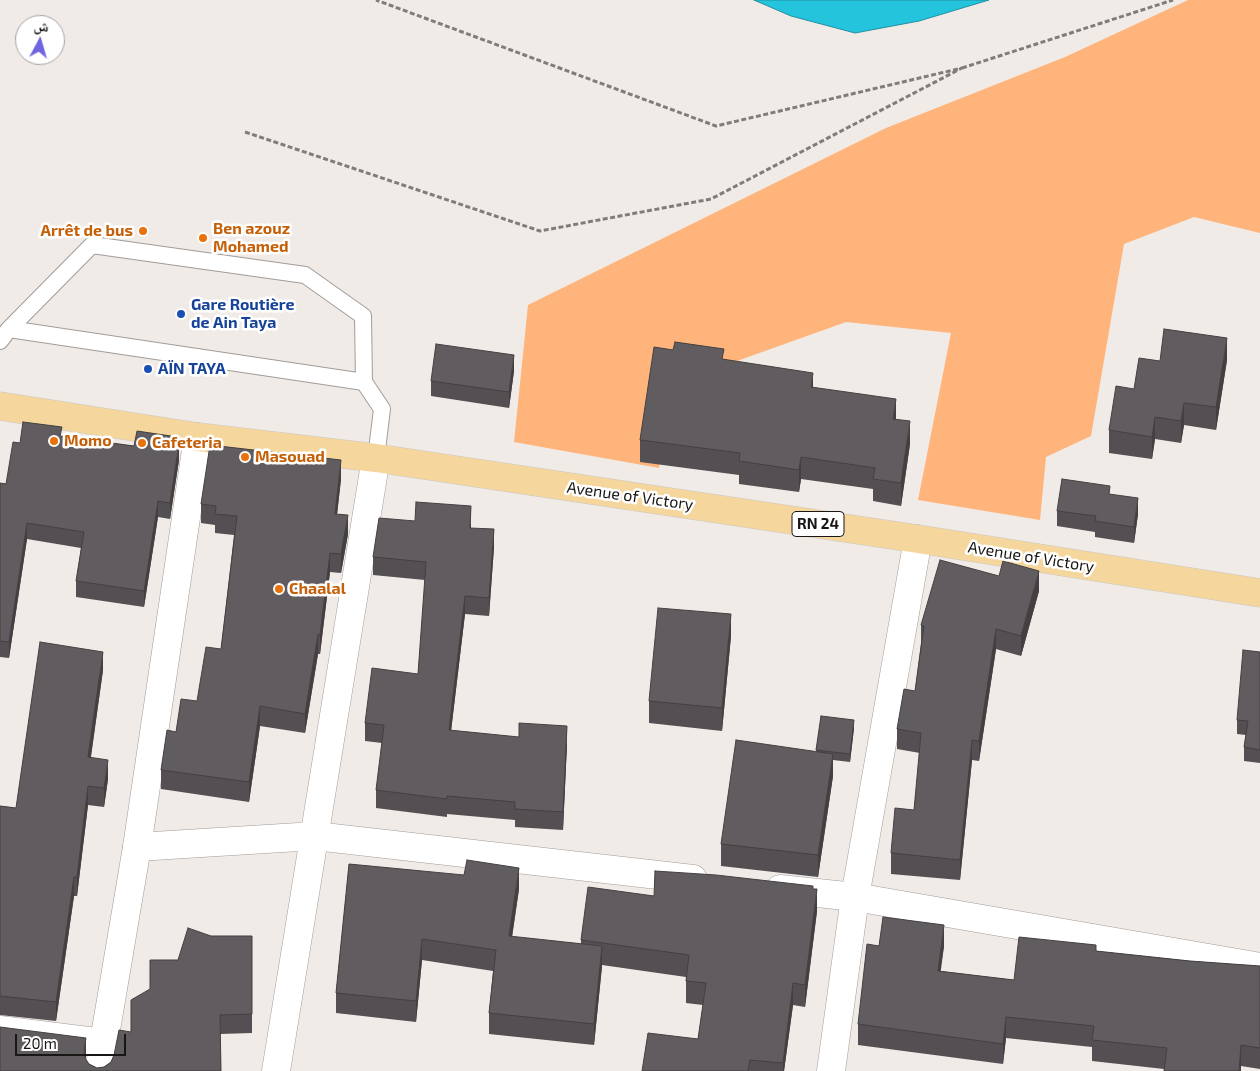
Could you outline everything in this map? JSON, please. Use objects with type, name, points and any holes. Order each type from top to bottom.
[{"type":"main road","name":"Avenue of Victory","points":[[0,406],[198,437],[376,458],[918,539],[1260,593]]},
{"type":"street","points":[[99,1071],[137,847],[198,437]]},
{"type":"street","points":[[276,1071],[376,458]]},
{"type":"street","points":[[831,1071],[855,897],[918,539]]},
{"type":"street","points":[[137,847],[315,836],[717,882]]},
{"type":"street","points":[[757,886],[855,897],[1260,968]]},
{"type":"street","points":[[0,1030],[104,1043]]},
{"type":"lane","points":[[5,335],[92,245],[305,275],[363,316],[364,382],[382,409],[376,458]]},
{"type":"lane","points":[[5,335],[364,382]]},
{"type":"path","points":[[376,0],[716,126],[962,68],[1173,0]]},
{"type":"path","points":[[245,132],[540,231],[711,200],[962,68]]},
{"type":"shaded area","points":[[1188,0],[1260,0],[1260,233],[1194,217],[1124,244],[1091,436],[1046,457],[1040,520],[918,500],[951,333],[846,322],[670,385],[659,468],[514,442],[528,305],[886,128],[1065,57]]},
{"type":"water","points":[[754,0],[989,0],[919,21],[855,33],[791,16]]},
{"type":"building","points":[[1164,329],[1227,338],[1216,407],[1184,403],[1181,421],[1155,417],[1152,437],[1109,430],[1116,386],[1134,389],[1139,358],[1160,361]]},
{"type":"building","points":[[675,342],[724,349],[722,359],[813,373],[811,387],[896,399],[893,419],[910,421],[901,483],[873,479],[875,468],[801,457],[799,470],[739,461],[740,453],[640,440],[654,347],[673,350]]},
{"type":"building","points":[[436,344],[514,355],[509,392],[431,381]]},
{"type":"building","points":[[23,422],[62,427],[60,436],[134,446],[137,431],[171,436],[170,443],[179,444],[170,503],[158,501],[144,591],[76,581],[84,532],[27,523],[9,642],[0,641],[0,483],[6,484],[13,442],[20,443]]},
{"type":"building","points":[[210,445],[341,460],[335,514],[348,515],[341,554],[330,553],[320,635],[318,634],[305,714],[260,706],[249,782],[161,770],[167,730],[176,732],[181,699],[197,701],[206,647],[221,649],[237,516],[215,514],[216,506],[201,504]]},
{"type":"building","points":[[1062,479],[1110,486],[1109,494],[1138,498],[1134,527],[1095,521],[1096,516],[1057,511]]},
{"type":"building","points":[[416,502],[471,506],[470,528],[494,529],[489,598],[465,596],[449,730],[519,737],[519,723],[567,726],[563,812],[515,809],[515,802],[447,796],[447,799],[376,790],[384,725],[365,723],[372,668],[418,674],[426,562],[373,557],[379,518],[415,521]]},
{"type":"building","points":[[940,560],[999,576],[1003,561],[1039,571],[1021,636],[996,629],[979,741],[972,740],[960,860],[891,853],[895,808],[914,810],[921,733],[897,729],[904,689],[915,691],[924,626],[921,625]]},
{"type":"building","points":[[658,608],[731,614],[722,708],[649,701]]},
{"type":"building","points":[[40,642],[103,652],[88,757],[108,760],[104,788],[88,786],[77,877],[74,877],[56,1002],[0,996],[0,806],[16,808]]},
{"type":"building","points":[[1243,650],[1260,652],[1260,750],[1244,747],[1248,721],[1237,720]]},
{"type":"building","points":[[821,716],[854,720],[850,754],[816,750]]},
{"type":"building","points":[[736,740],[833,754],[818,855],[721,844]]},
{"type":"building","points":[[467,860],[519,868],[509,936],[602,946],[594,1024],[489,1013],[496,950],[422,939],[416,1001],[336,993],[349,864],[464,875]]},
{"type":"building","points":[[655,871],[716,875],[813,886],[813,889],[817,889],[805,985],[793,983],[783,1063],[750,1060],[748,1071],[642,1071],[648,1033],[698,1039],[706,983],[686,981],[689,955],[581,940],[588,887],[654,896]]},
{"type":"building","points":[[883,917],[944,925],[938,971],[1014,980],[1019,937],[1096,945],[1096,951],[1260,966],[1260,1048],[1241,1045],[1239,1071],[1164,1071],[1167,1048],[1092,1040],[1094,1026],[1006,1017],[1003,1044],[858,1024],[867,944],[879,946]]},
{"type":"building","points":[[188,928],[211,936],[252,936],[252,1014],[220,1015],[221,1071],[0,1071],[0,1027],[86,1038],[84,1050],[85,1058],[89,1064],[97,1068],[104,1067],[111,1062],[119,1030],[131,1032],[131,1000],[150,989],[150,960],[178,960]]},
{"type":"place","name":"Arrêt de bus","points":[[143,231]]},
{"type":"place","name":"Ben azouz Mohamed","points":[[203,238]]},
{"type":"place","name":"Gare Routière de Ain Taya","points":[[181,314]]},
{"type":"place","name":"AÏN TAYA","points":[[148,369]]},
{"type":"place","name":"Momo","points":[[54,441]]},
{"type":"place","name":"Cafeteria","points":[[142,443]]},
{"type":"place","name":"Masouad","points":[[245,457]]},
{"type":"place","name":"Chaalal","points":[[279,589]]}]
